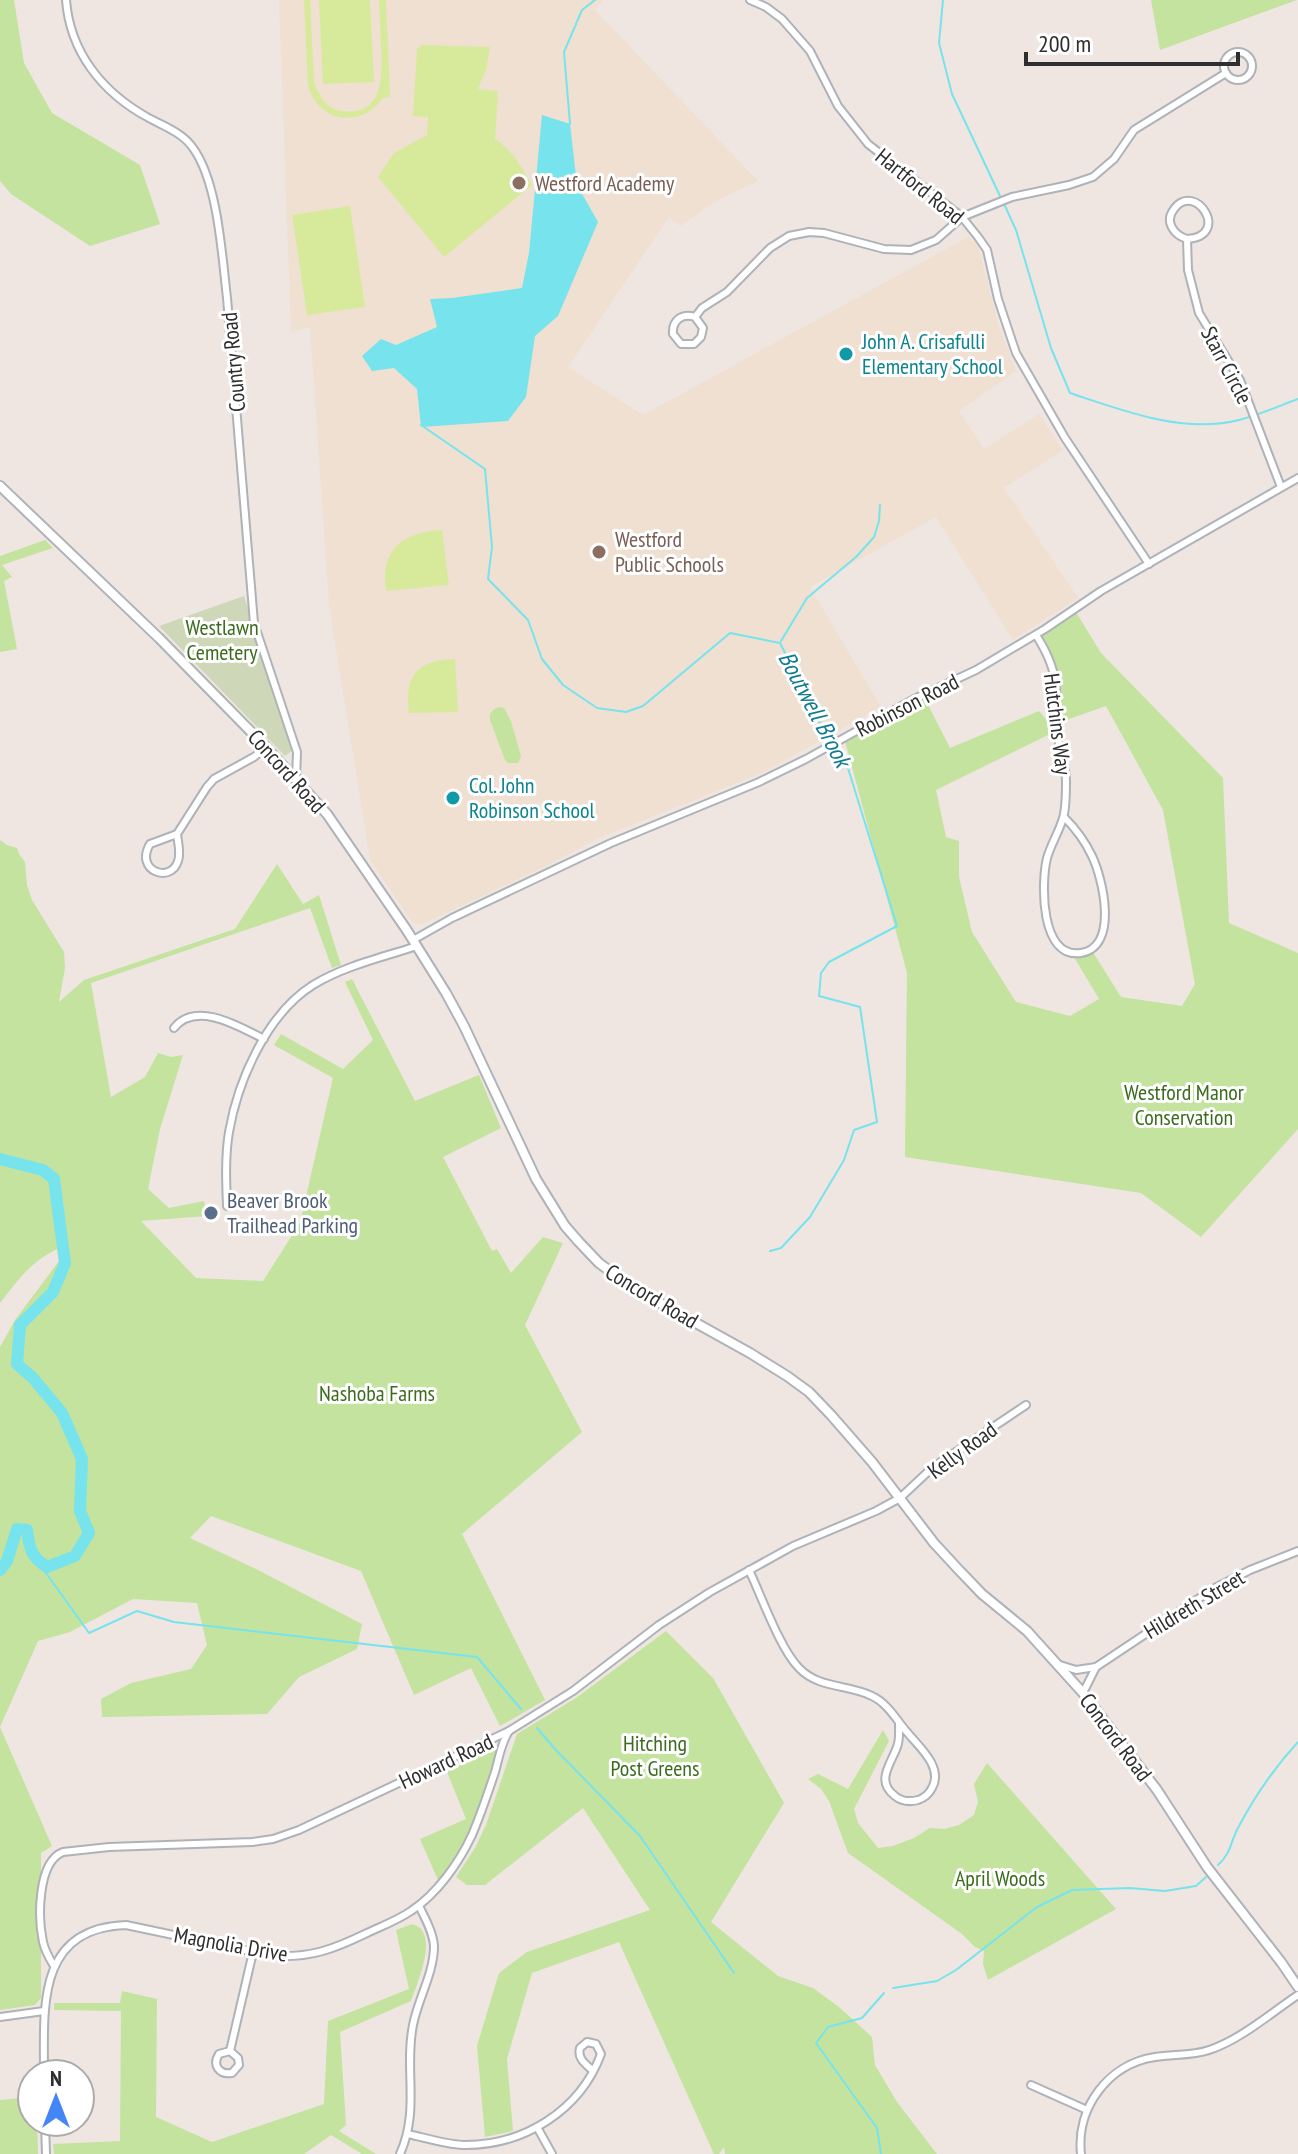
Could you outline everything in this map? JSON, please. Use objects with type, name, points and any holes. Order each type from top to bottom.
[{"type":"main road","name":"Concord Road","points":[[0,486],[159,638],[266,747],[335,825],[415,943],[464,1026],[536,1179],[565,1226],[599,1263],[633,1288],[746,1350],[809,1392],[846,1431],[934,1543],[982,1594],[1027,1631],[1060,1665],[1157,1790],[1207,1867],[1298,1987]]},
{"type":"street","name":"Country Road","points":[[66,0],[73,32],[90,69],[123,102],[185,139],[194,149],[210,188],[227,298],[254,623],[297,752],[296,779]]},
{"type":"street","name":"Hartford Road","points":[[750,0],[782,19],[810,51],[840,110],[868,144],[962,217],[987,250],[1016,353],[1073,449],[1149,564]]},
{"type":"street","points":[[1232,53],[1245,54],[1251,61],[1252,70],[1242,79],[1232,79],[1226,73],[1225,59],[1232,53]]},
{"type":"street","points":[[695,317],[702,308],[727,292],[770,248],[789,236],[802,232],[824,233],[884,249],[911,250],[936,240],[962,217],[1012,197],[1093,177],[1114,159],[1134,130],[1226,73]]},
{"type":"street","name":"Starr Circle","points":[[1191,201],[1205,209],[1208,224],[1202,235],[1187,239],[1174,232],[1170,216],[1180,204],[1191,201]]},
{"type":"street","name":"Starr Circle","points":[[1187,239],[1188,270],[1199,313],[1240,380],[1281,487]]},
{"type":"street","points":[[683,316],[695,317],[703,328],[701,337],[694,344],[681,344],[673,334],[675,322],[683,316]]},
{"type":"street","name":"Robinson Road","points":[[227,1206],[229,1135],[239,1091],[264,1039],[289,1004],[310,987],[415,943],[452,918],[611,843],[773,775],[914,699],[976,670],[1036,635],[1101,591],[1298,478]]},
{"type":"street","name":"Hutchins Way","points":[[1036,635],[1049,659],[1056,683],[1055,724],[1066,776],[1064,817],[1047,857],[1045,912],[1058,944],[1071,952],[1081,953],[1095,946],[1103,933],[1103,891],[1097,866],[1087,846],[1064,817]]},
{"type":"street","points":[[177,834],[179,855],[176,866],[162,873],[151,869],[145,854],[150,844],[177,834],[214,779],[243,764],[266,747]]},
{"type":"street","points":[[174,1028],[185,1019],[210,1017],[264,1039]]},
{"type":"street","name":"Kelly Road","points":[[900,1498],[932,1468],[1026,1405]]},
{"type":"street","name":"Howard Road","points":[[54,1966],[43,1940],[42,1900],[47,1867],[57,1854],[109,1847],[234,1844],[273,1839],[299,1830],[509,1731],[595,1675],[684,1608],[793,1546],[900,1498]]},
{"type":"street","name":"Hildreth Street","points":[[1083,1693],[1096,1667],[1213,1589],[1298,1551]]},
{"type":"street","points":[[749,1570],[796,1664],[809,1677],[821,1683],[861,1692],[884,1704],[928,1757],[935,1772],[934,1782],[923,1798],[914,1801],[895,1797],[885,1780],[886,1769],[898,1743],[899,1723]]},
{"type":"street","points":[[1060,1665],[1076,1670],[1096,1667]]},
{"type":"street","name":"Magnolia Drive","points":[[54,1966],[82,1937],[114,1925],[148,1928],[253,1952],[291,1957],[321,1952],[399,1918],[419,1906],[446,1877],[465,1850],[509,1731]]},
{"type":"street","points":[[400,2154],[408,2134],[412,2105],[412,2035],[434,1951],[432,1936],[419,1906]]},
{"type":"street","points":[[230,2051],[253,1952]]},
{"type":"street","points":[[44,2058],[44,2011],[54,1966]]},
{"type":"street","points":[[1081,2154],[1081,2129],[1087,2110],[1103,2085],[1127,2066],[1145,2059],[1199,2053],[1221,2045],[1298,1995]]},
{"type":"street","points":[[0,2017],[44,2011]]},
{"type":"street","points":[[408,2134],[473,2145],[503,2141],[537,2127],[573,2100],[593,2071],[601,2052],[596,2044],[590,2042],[582,2046],[579,2055],[593,2071]]},
{"type":"street","points":[[1031,2085],[1087,2110]]},
{"type":"street","points":[[537,2127],[552,2154]]},
{"type":"shaded area","name":"Westford Public Schools","points":[[279,0],[603,0],[595,10],[758,181],[716,201],[680,226],[669,217],[568,367],[643,415],[968,237],[978,246],[998,323],[1016,371],[959,411],[984,449],[1039,414],[1063,450],[1004,488],[1078,598],[1013,640],[936,517],[810,587],[881,707],[762,773],[597,839],[421,925],[412,922],[370,860],[329,605],[310,327],[291,332]]},
{"type":"green space","points":[[0,0],[14,0],[24,63],[52,113],[140,165],[160,224],[90,246],[11,194],[0,181]]},
{"type":"green space","points":[[304,0],[310,0],[314,82],[318,92],[332,108],[356,111],[374,100],[381,79],[379,0],[386,0],[390,97],[383,98],[374,108],[352,118],[330,114],[313,98],[308,85]]},
{"type":"green space","points":[[319,0],[370,0],[374,82],[323,84]]},
{"type":"green space","points":[[1151,0],[1297,0],[1160,50]]},
{"type":"green space","points":[[422,45],[490,47],[486,70],[478,89],[498,91],[495,139],[512,154],[532,185],[444,257],[378,177],[394,153],[427,135],[428,117],[413,116],[417,49]]},
{"type":"green space","points":[[350,206],[365,307],[307,315],[292,215]]},
{"type":"green space","points":[[442,530],[449,585],[386,591],[386,564],[397,546],[416,534]]},
{"type":"green space","points":[[45,540],[53,548],[2,565],[12,577],[4,581],[17,649],[0,652],[0,556]]},
{"type":"green space","name":"Westlawn Cemetery","points":[[244,596],[293,750],[285,756],[159,626]]},
{"type":"green space","name":"Westford Manor Conservation","points":[[1074,609],[1101,653],[1223,778],[1229,923],[1298,953],[1298,1129],[1201,1237],[1141,1193],[905,1157],[907,973],[844,737],[923,695],[950,748],[1039,711],[1056,731],[936,790],[946,837],[959,841],[959,877],[972,932],[1016,1002],[1070,1016],[1099,999],[1071,952],[1091,949],[1121,997],[1182,1006],[1195,984],[1163,810],[1106,706],[1055,724],[1053,671],[1036,635]]},
{"type":"green space","points":[[455,659],[458,712],[409,713],[409,689],[416,672],[431,663]]},
{"type":"green space","points":[[499,707],[504,708],[511,721],[521,756],[518,763],[505,760],[490,720],[490,714]]},
{"type":"green space","name":"Nashoba Farms","points":[[0,840],[17,848],[25,862],[32,900],[64,952],[65,968],[59,1002],[84,980],[235,929],[277,864],[303,904],[319,895],[341,965],[332,968],[310,908],[91,983],[111,1097],[145,1077],[158,1053],[171,1057],[183,1055],[160,1129],[148,1189],[169,1208],[204,1201],[207,1216],[141,1221],[196,1278],[263,1281],[300,1223],[333,1078],[274,1045],[281,1034],[343,1069],[373,1040],[345,982],[352,979],[415,1101],[479,1075],[501,1128],[443,1157],[492,1251],[497,1249],[511,1273],[543,1237],[563,1243],[525,1325],[582,1432],[462,1534],[545,1700],[500,1726],[471,1668],[414,1695],[361,1571],[211,1516],[190,1538],[362,1624],[357,1649],[299,1677],[267,1714],[102,1717],[101,1699],[131,1683],[191,1669],[207,1645],[197,1603],[133,1599],[70,1632],[38,1641],[0,1727],[0,1347],[15,1320],[62,1257],[59,1248],[40,1259],[0,1303]]},
{"type":"green space","name":"Hitching Post Greens","points":[[666,1631],[713,1678],[784,1803],[711,1922],[778,1976],[813,1988],[872,2037],[875,2065],[897,2102],[937,2154],[725,2154],[724,2147],[719,2154],[714,2154],[619,1942],[532,1973],[507,2059],[513,2131],[485,2137],[477,2046],[499,1973],[527,1952],[650,1910],[583,1808],[485,1885],[467,1885],[456,1877],[486,1825],[517,1734],[576,1698]]},
{"type":"green space","points":[[0,1727],[52,1846],[41,1853],[41,1998],[35,2005],[0,2010]]},
{"type":"green space","name":"April Woods","points":[[883,1730],[889,1741],[854,1809],[858,1823],[878,1848],[914,1838],[930,1828],[944,1829],[959,1825],[974,1815],[978,1802],[974,1784],[987,1763],[1116,1909],[988,1980],[983,1964],[984,1951],[848,1853],[829,1801],[821,1789],[808,1779],[818,1774],[848,1789]]},
{"type":"green space","points":[[508,1741],[477,1832],[462,1860],[441,1887],[420,1839],[466,1819],[447,1772]]},
{"type":"green space","points":[[412,1924],[421,1929],[426,1947],[422,1971],[411,2001],[340,2032],[346,2125],[339,2131],[376,2154],[362,2154],[331,2135],[304,2154],[54,2154],[53,2144],[120,2141],[121,2011],[54,2010],[54,2003],[120,2003],[122,1991],[157,1999],[156,2117],[212,2142],[324,2104],[328,2021],[409,1989],[396,1930]]},
{"type":"green space","points":[[16,2098],[16,2138],[38,2138],[38,2154],[0,2154],[0,2100]]},
{"type":"water","points":[[542,115],[570,124],[577,185],[598,222],[558,316],[535,336],[526,397],[508,421],[421,427],[417,389],[394,368],[372,371],[362,356],[381,339],[396,345],[437,327],[430,299],[522,288],[529,253]]},
{"type":"waterway","name":"Boutwell Brook","points":[[570,124],[564,52],[582,10],[595,0]]},
{"type":"waterway","points":[[943,0],[939,43],[952,94],[1000,196]]},
{"type":"waterway","points":[[1005,206],[1016,230],[1051,348],[1070,393],[1154,418],[1197,424],[1239,420],[1298,399]]},
{"type":"waterway","name":"Boutwell Brook","points":[[421,425],[485,469],[492,547],[488,579],[528,620],[542,659],[563,685],[597,708],[626,712],[643,706],[730,633],[780,643],[830,743]]},
{"type":"waterway","points":[[781,641],[807,598],[856,557],[874,537],[880,505]]},
{"type":"waterway","name":"Boutwell Brook","points":[[770,1251],[781,1248],[810,1217],[844,1160],[854,1130],[877,1122],[860,1007],[819,996],[821,973],[829,962],[897,926],[847,765],[835,747]]},
{"type":"waterway","points":[[0,1159],[43,1170],[54,1179],[65,1263],[53,1292],[20,1325],[17,1364],[62,1413],[82,1459],[80,1511],[89,1533],[75,1556],[47,1567],[32,1552],[27,1530],[17,1529],[7,1561],[0,1570]]},
{"type":"waterway","points":[[36,1559],[89,1633],[137,1611],[174,1622],[477,1657],[521,1709]]},
{"type":"waterway","points":[[537,1728],[640,1836],[734,1973]]},
{"type":"waterway","points":[[1218,1865],[1226,1856],[1258,1793],[1298,1742]]},
{"type":"waterway","points":[[893,1988],[937,1981],[956,1970],[1037,1907],[1072,1890],[1130,1888],[1165,1891],[1196,1886],[1206,1877]]},
{"type":"waterway","points":[[881,2154],[877,2128],[816,2043],[828,2027],[862,2018],[884,1993]]},
{"type":"place","name":"Westford Academy","points":[[519,183]]},
{"type":"place","name":"John A. Crisafulli Elementary School","points":[[846,354]]},
{"type":"place","name":"Westford Public Schools","points":[[599,552]]},
{"type":"place","name":"Col. John Robinson School","points":[[453,798]]},
{"type":"place","name":"Beaver Brook Trailhead Parking","points":[[211,1213]]}]
